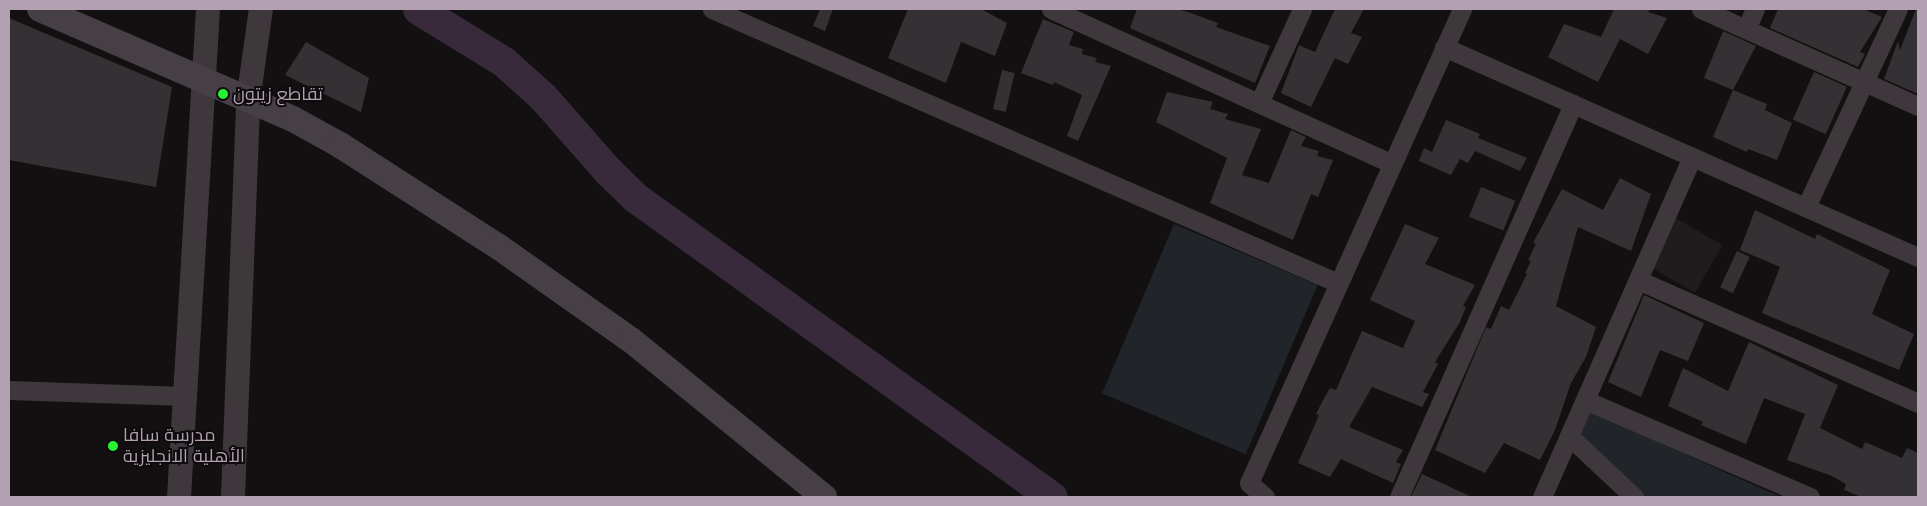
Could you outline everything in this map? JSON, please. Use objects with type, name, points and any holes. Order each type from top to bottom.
[{"type":"main road","points":[[40,9],[293,119],[340,145],[566,293],[631,340],[824,497]]},
{"type":"street","points":[[179,497],[208,9]]},
{"type":"street","points":[[233,497],[248,101],[258,46],[261,9]]},
{"type":"street","points":[[712,9],[1338,282]]},
{"type":"street","points":[[1052,9],[1391,163]]},
{"type":"street","points":[[1259,103],[1302,9]]},
{"type":"street","points":[[1265,497],[1250,483],[1391,163],[1462,9]]},
{"type":"street","points":[[1701,9],[1918,106]]},
{"type":"street","points":[[1746,29],[1755,9]]},
{"type":"street","points":[[1806,208],[1898,9]]},
{"type":"street","points":[[1444,48],[1918,257]]},
{"type":"street","points":[[1399,497],[1573,104]]},
{"type":"street","points":[[1542,497],[1692,157]]},
{"type":"street","points":[[1638,280],[1918,403]]},
{"type":"street","points":[[9,390],[184,396]]},
{"type":"street","points":[[1585,400],[1810,497]]},
{"type":"street","points":[[1569,436],[1634,497]]},
{"type":"shaded area","points":[[1674,217],[1722,245],[1695,293],[1646,265]]},
{"type":"shaded area","points":[[1174,224],[1318,285],[1246,454],[1102,393]]},
{"type":"shaded area","points":[[1589,409],[1781,497],[1642,497],[1576,436]]},
{"type":"building","points":[[820,9],[833,9],[825,31],[813,26]]},
{"type":"building","points":[[908,9],[981,9],[1007,23],[995,56],[961,42],[946,83],[888,58]]},
{"type":"building","points":[[1137,9],[1176,9],[1188,12],[1218,23],[1216,27],[1270,46],[1255,83],[1130,28]]},
{"type":"building","points":[[1335,9],[1364,9],[1351,33],[1362,37],[1348,64],[1335,58],[1311,107],[1281,93],[1299,45],[1315,52]]},
{"type":"building","points":[[1614,9],[1650,9],[1648,12],[1667,18],[1648,54],[1620,39],[1598,82],[1548,57],[1564,24],[1601,37]]},
{"type":"building","points":[[1778,9],[1863,9],[1882,17],[1860,52],[1865,54],[1858,67],[1770,28]]},
{"type":"building","points":[[1916,9],[1918,9],[1918,94],[1884,79],[1898,41],[1900,50]]},
{"type":"building","points":[[9,18],[172,87],[156,187],[9,160]]},
{"type":"building","points":[[1043,19],[1074,32],[1069,45],[1083,49],[1082,54],[1097,58],[1095,62],[1111,66],[1078,141],[1067,136],[1082,95],[1054,82],[1053,85],[1021,73]]},
{"type":"building","points":[[1723,31],[1756,46],[1733,90],[1704,78]]},
{"type":"building","points":[[306,42],[369,78],[361,112],[285,75]]},
{"type":"building","points":[[1002,70],[1015,73],[1006,112],[993,109]]},
{"type":"building","points":[[1814,72],[1847,87],[1826,134],[1793,120]]},
{"type":"building","points":[[1733,90],[1767,104],[1765,110],[1792,123],[1777,160],[1748,149],[1747,152],[1713,137]]},
{"type":"building","points":[[1167,92],[1213,102],[1210,109],[1228,114],[1225,119],[1261,129],[1242,175],[1269,183],[1291,130],[1306,137],[1301,146],[1319,151],[1317,156],[1333,160],[1318,197],[1311,194],[1293,240],[1210,203],[1227,158],[1156,122]]},
{"type":"building","points":[[1446,120],[1480,134],[1478,138],[1527,158],[1520,171],[1475,151],[1468,163],[1460,159],[1451,175],[1419,161],[1424,148],[1432,152]]},
{"type":"building","points":[[1620,178],[1651,194],[1631,251],[1578,227],[1556,306],[1596,327],[1586,357],[1571,383],[1555,430],[1540,460],[1504,443],[1485,473],[1435,450],[1486,327],[1491,329],[1501,306],[1509,310],[1527,274],[1525,273],[1531,261],[1528,260],[1536,244],[1533,243],[1562,189],[1603,210]]},
{"type":"building","points":[[1481,187],[1515,201],[1503,231],[1469,217]]},
{"type":"building","points":[[1755,210],[1815,239],[1817,234],[1890,270],[1872,314],[1914,334],[1899,370],[1762,313],[1780,267],[1740,250]]},
{"type":"building","points":[[1405,224],[1439,238],[1425,264],[1475,285],[1463,306],[1466,307],[1460,322],[1435,362],[1438,364],[1423,392],[1429,394],[1422,407],[1372,387],[1349,427],[1403,450],[1396,462],[1401,464],[1393,483],[1341,459],[1330,477],[1298,463],[1319,415],[1316,414],[1322,402],[1330,388],[1336,390],[1362,331],[1403,348],[1415,321],[1370,300]]},
{"type":"building","points":[[1737,251],[1750,257],[1733,293],[1720,287]]},
{"type":"building","points":[[1644,295],[1704,323],[1688,361],[1660,350],[1641,397],[1608,382]]},
{"type":"building","points":[[1749,342],[1838,385],[1820,428],[1862,449],[1865,442],[1902,458],[1907,448],[1918,453],[1918,497],[1861,497],[1844,490],[1846,484],[1832,476],[1787,460],[1805,414],[1764,398],[1746,444],[1701,425],[1703,422],[1668,406],[1683,368],[1728,391]]},
{"type":"building","points":[[1422,474],[1472,497],[1411,497]]},
{"type":"waterway","points":[[418,9],[504,62],[543,97],[608,171],[636,198],[1052,497]]},
{"type":"place","name":"تقاطع زيتون","points":[[223,94]]},
{"type":"place","name":"مدرسة سافا الأهلية الانجليزية","points":[[113,446]]}]
